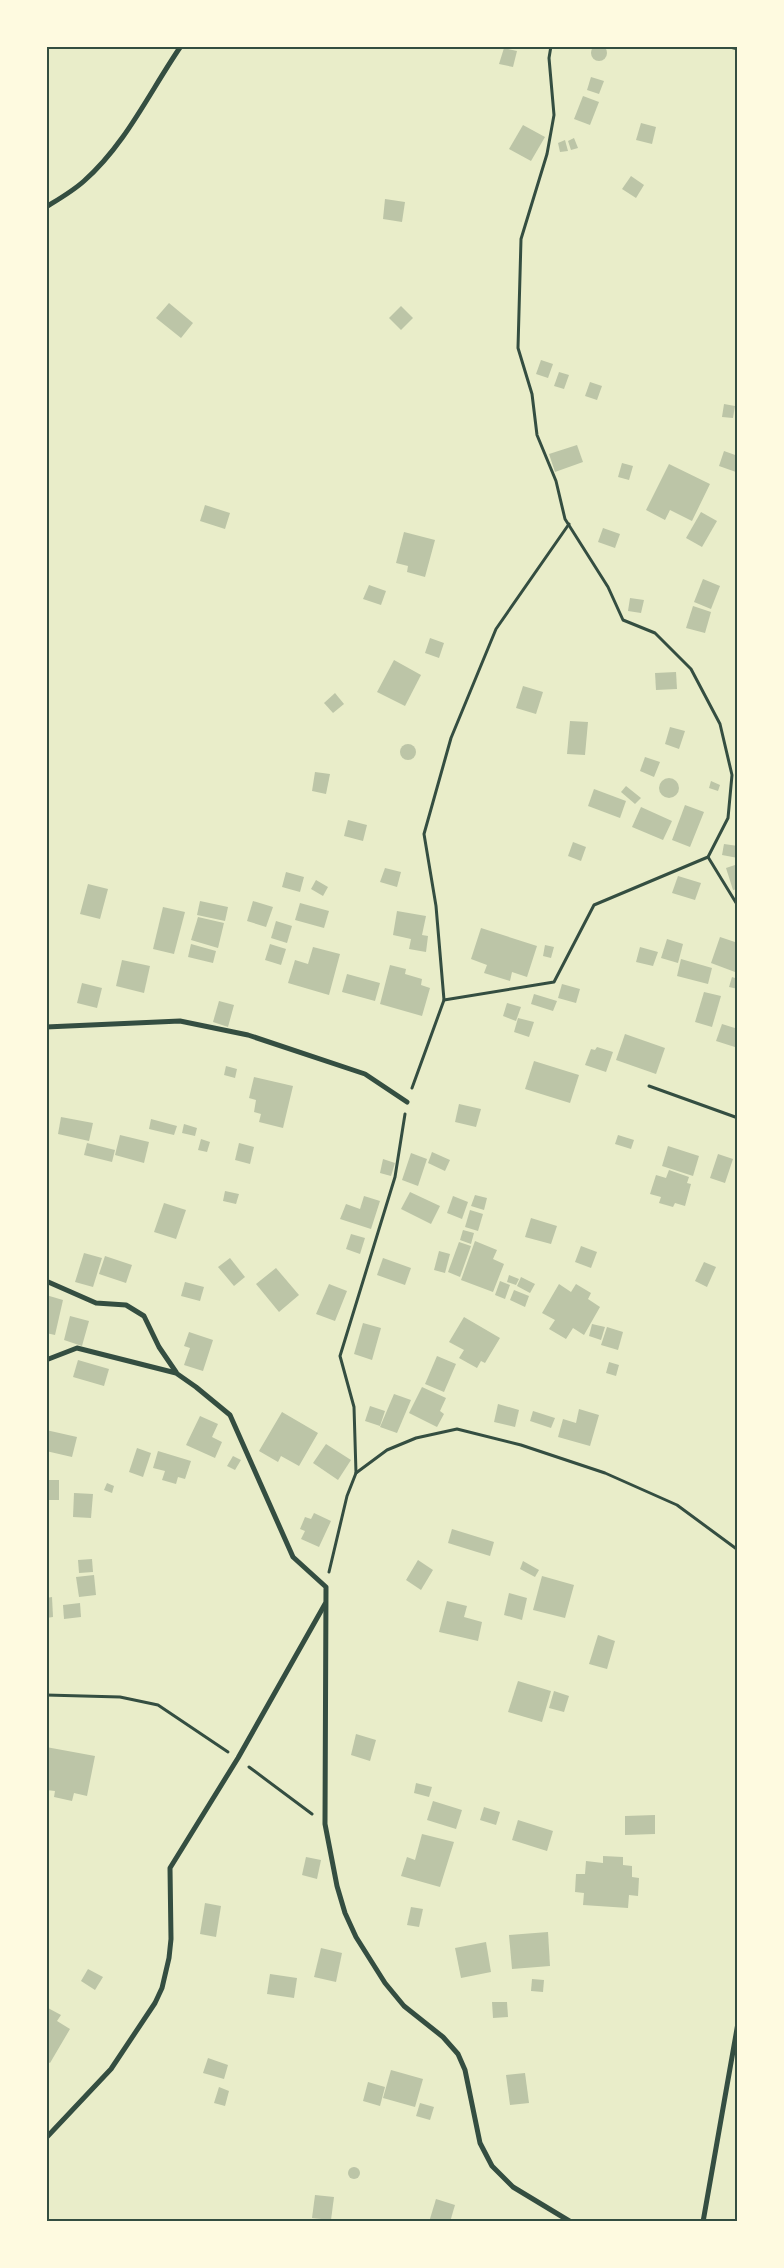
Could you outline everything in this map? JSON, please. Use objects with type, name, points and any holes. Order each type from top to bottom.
[{"type":"street","points":[[46,207],[84,181],[124,136],[181,46]]},
{"type":"street","points":[[46,1027],[180,1021],[248,1035],[365,1074],[407,1102]]},
{"type":"street","points":[[46,1280],[96,1303],[126,1305],[144,1316],[159,1347],[176,1372],[230,1415],[293,1557],[326,1587],[325,1824],[337,1886],[345,1913],[372,1965],[404,2006],[443,2037],[458,2054],[465,2070],[480,2143],[492,2166],[513,2187],[570,2222]]},
{"type":"street","points":[[46,1360],[77,1348],[176,1372]]},
{"type":"street","points":[[46,2138],[111,2069],[155,2003],[162,1988],[169,1958],[171,1939],[170,1868],[238,1758],[325,1603]]},
{"type":"street","points":[[703,2222],[738,2023]]},
{"type":"street","points":[[556,2215],[561,2222]]},
{"type":"path","points":[[444,1000],[554,982],[594,905],[708,857],[728,818],[732,775],[720,724],[691,669],[654,632],[623,620],[608,586],[570,524],[565,519],[556,481],[537,435],[532,394],[518,348],[521,239],[547,154],[554,115],[549,58],[551,46]]},
{"type":"path","points":[[726,46],[738,48]]},
{"type":"path","points":[[326,1587],[346,1496],[356,1473],[354,1407],[340,1356],[395,1178],[407,1102],[444,1000],[436,906],[424,834],[451,738],[496,628],[570,524]]},
{"type":"path","points":[[708,857],[738,906]]},
{"type":"path","points":[[649,1086],[738,1118]]},
{"type":"path","points":[[356,1473],[387,1450],[416,1438],[457,1429],[521,1445],[596,1470],[677,1504],[738,1550]]},
{"type":"path","points":[[46,1695],[120,1696],[158,1705],[238,1758],[325,1824]]},
{"type":"building","points":[[599,45],[605,47],[607,53],[605,59],[599,61],[593,59],[591,53],[593,47]]},
{"type":"building","points":[[504,48],[517,51],[513,67],[499,64]]},
{"type":"building","points":[[591,77],[604,81],[599,94],[587,90]]},
{"type":"building","points":[[583,96],[599,102],[590,125],[574,119]]},
{"type":"building","points":[[641,123],[656,127],[652,144],[636,140]]},
{"type":"building","points":[[523,125],[545,137],[531,161],[509,149]]},
{"type":"building","points":[[574,138],[578,148],[571,150],[568,141]]},
{"type":"building","points":[[565,140],[568,151],[560,152],[558,143]]},
{"type":"building","points":[[631,176],[644,185],[636,198],[622,189]]},
{"type":"building","points":[[385,199],[405,202],[402,222],[383,219]]},
{"type":"building","points":[[169,303],[193,323],[181,338],[156,318]]},
{"type":"building","points":[[401,306],[413,318],[401,330],[389,318]]},
{"type":"building","points":[[541,360],[553,364],[548,378],[536,374]]},
{"type":"building","points":[[559,372],[569,375],[564,389],[554,386]]},
{"type":"building","points":[[590,382],[602,386],[597,400],[585,396]]},
{"type":"building","points":[[724,404],[735,406],[733,418],[722,417]]},
{"type":"building","points":[[577,445],[583,462],[555,472],[549,454]]},
{"type":"building","points":[[724,451],[738,456],[736,472],[719,466]]},
{"type":"building","points":[[622,463],[633,466],[629,480],[618,477]]},
{"type":"building","points":[[669,464],[710,484],[692,521],[670,510],[665,520],[646,510]]},
{"type":"building","points":[[205,505],[230,513],[225,529],[200,521]]},
{"type":"building","points":[[701,512],[717,521],[702,547],[686,538]]},
{"type":"building","points":[[603,528],[620,534],[615,548],[598,542]]},
{"type":"building","points":[[404,532],[435,540],[425,577],[407,572],[408,566],[396,563]]},
{"type":"building","points":[[703,579],[720,586],[711,609],[694,602]]},
{"type":"building","points":[[369,585],[386,591],[381,605],[363,599]]},
{"type":"building","points":[[630,598],[644,600],[641,613],[628,611]]},
{"type":"building","points":[[693,606],[711,612],[705,633],[686,628]]},
{"type":"building","points":[[430,638],[444,643],[439,658],[425,653]]},
{"type":"building","points":[[394,660],[421,675],[405,706],[377,692]]},
{"type":"building","points":[[676,672],[677,689],[656,690],[655,673]]},
{"type":"building","points":[[523,686],[543,692],[536,714],[516,708]]},
{"type":"building","points":[[335,693],[344,704],[333,713],[324,703]]},
{"type":"building","points":[[570,721],[588,722],[585,755],[567,754]]},
{"type":"building","points":[[670,727],[685,731],[679,749],[665,744]]},
{"type":"building","points":[[405,744],[411,744],[416,749],[414,758],[405,760],[400,755],[400,749]]},
{"type":"building","points":[[645,757],[660,762],[654,777],[640,771]]},
{"type":"building","points":[[315,772],[330,774],[326,794],[312,791]]},
{"type":"building","points":[[665,778],[673,778],[679,784],[679,792],[673,798],[665,798],[659,792],[659,784]]},
{"type":"building","points":[[711,781],[720,785],[718,791],[709,788]]},
{"type":"building","points":[[626,786],[641,798],[635,804],[621,792]]},
{"type":"building","points":[[594,789],[626,801],[620,818],[588,806]]},
{"type":"building","points":[[685,805],[704,812],[690,847],[672,840]]},
{"type":"building","points":[[641,807],[672,821],[663,840],[632,827]]},
{"type":"building","points":[[348,820],[367,825],[363,841],[344,836]]},
{"type":"building","points":[[573,842],[586,847],[581,861],[568,856]]},
{"type":"building","points":[[724,844],[738,846],[738,858],[722,855]]},
{"type":"building","points":[[738,864],[738,889],[733,890],[726,868]]},
{"type":"building","points":[[385,868],[401,872],[397,887],[380,882]]},
{"type":"building","points":[[286,872],[304,877],[300,892],[282,887]]},
{"type":"building","points":[[678,876],[701,883],[695,900],[672,893]]},
{"type":"building","points":[[316,880],[328,887],[323,896],[311,889]]},
{"type":"building","points":[[88,884],[108,889],[100,919],[80,914]]},
{"type":"building","points":[[200,901],[228,907],[225,921],[197,915]]},
{"type":"building","points":[[253,901],[273,907],[266,927],[247,921]]},
{"type":"building","points":[[300,903],[329,911],[324,928],[295,920]]},
{"type":"building","points":[[163,907],[185,912],[174,954],[153,949]]},
{"type":"building","points":[[397,911],[426,916],[422,935],[428,936],[426,952],[409,949],[411,939],[393,935]]},
{"type":"building","points":[[198,917],[224,923],[218,948],[191,940]]},
{"type":"building","points":[[276,921],[292,926],[287,943],[271,938]]},
{"type":"building","points":[[481,928],[537,946],[527,977],[512,972],[510,981],[484,973],[487,965],[471,959]]},
{"type":"building","points":[[720,937],[738,943],[738,964],[735,972],[711,963]]},
{"type":"building","points":[[667,939],[683,944],[678,963],[661,958]]},
{"type":"building","points":[[191,944],[216,951],[213,963],[188,957]]},
{"type":"building","points":[[270,944],[286,949],[281,965],[265,960]]},
{"type":"building","points":[[545,945],[554,947],[551,958],[543,956]]},
{"type":"building","points":[[313,947],[340,954],[329,995],[288,983],[295,960],[308,964]]},
{"type":"building","points":[[640,947],[658,952],[653,966],[636,962]]},
{"type":"building","points":[[681,959],[712,968],[708,984],[677,976]]},
{"type":"building","points":[[122,960],[150,966],[144,993],[116,986]]},
{"type":"building","points":[[390,965],[406,969],[405,974],[422,979],[421,985],[430,988],[422,1016],[380,1004]]},
{"type":"building","points":[[347,974],[380,983],[375,1001],[342,992]]},
{"type":"building","points":[[732,977],[738,979],[738,989],[729,987]]},
{"type":"building","points":[[82,983],[102,988],[97,1008],[77,1003]]},
{"type":"building","points":[[562,984],[580,989],[576,1003],[558,998]]},
{"type":"building","points":[[704,992],[721,996],[712,1027],[695,1022]]},
{"type":"building","points":[[534,994],[557,1001],[553,1011],[531,1004]]},
{"type":"building","points":[[219,1001],[234,1005],[228,1027],[213,1022]]},
{"type":"building","points":[[507,1003],[521,1007],[516,1021],[503,1016]]},
{"type":"building","points":[[518,1018],[534,1022],[529,1037],[514,1032]]},
{"type":"building","points":[[722,1024],[738,1029],[738,1048],[716,1041]]},
{"type":"building","points":[[625,1034],[665,1048],[656,1074],[616,1060]]},
{"type":"building","points":[[597,1047],[613,1052],[606,1072],[585,1065],[591,1049],[595,1050]]},
{"type":"building","points":[[534,1061],[579,1075],[570,1103],[525,1089]]},
{"type":"building","points":[[226,1066],[237,1069],[235,1078],[224,1075]]},
{"type":"building","points":[[254,1077],[293,1086],[283,1128],[259,1122],[261,1114],[254,1112],[256,1100],[249,1098]]},
{"type":"building","points":[[459,1104],[481,1109],[476,1127],[455,1122]]},
{"type":"building","points":[[61,1117],[93,1123],[89,1141],[58,1134]]},
{"type":"building","points":[[151,1119],[177,1126],[174,1135],[149,1129]]},
{"type":"building","points":[[184,1124],[197,1128],[195,1136],[182,1133]]},
{"type":"building","points":[[120,1135],[149,1142],[144,1163],[115,1155]]},
{"type":"building","points":[[618,1135],[634,1140],[631,1149],[615,1144]]},
{"type":"building","points":[[201,1139],[210,1142],[207,1152],[198,1150]]},
{"type":"building","points":[[87,1143],[115,1150],[112,1162],[84,1155]]},
{"type":"building","points":[[239,1143],[254,1147],[250,1164],[235,1160]]},
{"type":"building","points":[[668,1146],[699,1156],[693,1176],[662,1166]]},
{"type":"building","points":[[432,1152],[450,1160],[445,1171],[428,1163]]},
{"type":"building","points":[[411,1153],[427,1159],[418,1186],[402,1180]]},
{"type":"building","points":[[718,1154],[733,1159],[725,1183],[710,1178]]},
{"type":"building","points":[[383,1159],[395,1163],[391,1176],[380,1173]]},
{"type":"building","points":[[669,1170],[689,1177],[687,1183],[691,1184],[685,1206],[675,1203],[673,1207],[659,1203],[661,1197],[650,1194],[656,1175],[666,1178]]},
{"type":"building","points":[[225,1191],[239,1194],[236,1204],[223,1201]]},
{"type":"building","points":[[410,1192],[440,1206],[431,1224],[401,1209]]},
{"type":"building","points":[[475,1195],[487,1198],[484,1210],[471,1206]]},
{"type":"building","points":[[364,1196],[380,1201],[371,1229],[340,1219],[346,1204],[360,1209]]},
{"type":"building","points":[[453,1196],[468,1202],[462,1219],[447,1213]]},
{"type":"building","points":[[164,1203],[186,1210],[176,1239],[154,1232]]},
{"type":"building","points":[[470,1210],[483,1214],[478,1231],[465,1227]]},
{"type":"building","points":[[531,1218],[557,1226],[551,1244],[525,1237]]},
{"type":"building","points":[[463,1230],[474,1233],[471,1244],[460,1240]]},
{"type":"building","points":[[351,1234],[365,1238],[360,1254],[346,1249]]},
{"type":"building","points":[[475,1241],[497,1250],[493,1259],[504,1264],[493,1292],[461,1280]]},
{"type":"building","points":[[459,1242],[471,1246],[460,1277],[448,1272]]},
{"type":"building","points":[[581,1246],[597,1252],[591,1268],[575,1262]]},
{"type":"building","points":[[439,1251],[450,1254],[445,1273],[434,1270]]},
{"type":"building","points":[[84,1253],[102,1258],[93,1287],[75,1282]]},
{"type":"building","points":[[105,1256],[132,1265],[126,1283],[99,1274]]},
{"type":"building","points":[[230,1258],[245,1277],[234,1286],[218,1267]]},
{"type":"building","points":[[383,1258],[411,1268],[405,1285],[377,1275]]},
{"type":"building","points":[[704,1262],[716,1267],[707,1287],[695,1281]]},
{"type":"building","points":[[276,1268],[299,1295],[279,1312],[256,1284]]},
{"type":"building","points":[[509,1275],[519,1279],[516,1285],[507,1282]]},
{"type":"building","points":[[521,1277],[535,1284],[530,1293],[517,1286]]},
{"type":"building","points":[[500,1281],[510,1285],[505,1299],[495,1295]]},
{"type":"building","points":[[185,1282],[204,1287],[200,1301],[181,1296]]},
{"type":"building","points":[[329,1284],[347,1291],[335,1321],[316,1314]]},
{"type":"building","points":[[559,1284],[571,1292],[576,1284],[591,1293],[588,1299],[600,1307],[584,1335],[573,1328],[566,1339],[549,1329],[555,1320],[542,1313]]},
{"type":"building","points":[[514,1290],[529,1296],[525,1307],[510,1300]]},
{"type":"building","points":[[46,1295],[63,1300],[55,1335],[46,1333]]},
{"type":"building","points":[[70,1316],[89,1321],[82,1346],[64,1340]]},
{"type":"building","points":[[464,1317],[500,1338],[485,1363],[481,1361],[477,1368],[459,1358],[464,1350],[449,1342]]},
{"type":"building","points":[[363,1323],[381,1328],[372,1360],[354,1354]]},
{"type":"building","points":[[592,1324],[605,1327],[601,1340],[589,1336]]},
{"type":"building","points":[[607,1327],[623,1332],[618,1350],[601,1345]]},
{"type":"building","points":[[189,1332],[213,1340],[203,1371],[184,1365],[190,1348],[184,1346]]},
{"type":"building","points":[[437,1356],[456,1364],[444,1392],[425,1384]]},
{"type":"building","points":[[78,1360],[109,1369],[104,1386],[73,1377]]},
{"type":"building","points":[[609,1362],[619,1365],[616,1376],[606,1373]]},
{"type":"building","points":[[422,1387],[446,1398],[440,1411],[444,1414],[437,1427],[409,1413]]},
{"type":"building","points":[[394,1394],[411,1400],[397,1433],[380,1427]]},
{"type":"building","points":[[498,1404],[519,1410],[515,1427],[494,1422]]},
{"type":"building","points":[[370,1406],[385,1411],[380,1426],[365,1421]]},
{"type":"building","points":[[579,1409],[599,1415],[590,1446],[558,1437],[563,1419],[576,1423]]},
{"type":"building","points":[[533,1411],[555,1418],[551,1428],[530,1421]]},
{"type":"building","points":[[282,1412],[318,1433],[299,1466],[281,1456],[278,1462],[259,1451]]},
{"type":"building","points":[[200,1416],[218,1424],[212,1437],[222,1442],[215,1458],[186,1445]]},
{"type":"building","points":[[46,1430],[77,1437],[72,1457],[46,1451]]},
{"type":"building","points":[[326,1444],[351,1460],[338,1480],[313,1463]]},
{"type":"building","points":[[137,1448],[151,1453],[143,1477],[129,1472]]},
{"type":"building","points":[[158,1451],[191,1461],[185,1479],[178,1477],[176,1484],[162,1480],[165,1471],[153,1468]]},
{"type":"building","points":[[233,1456],[241,1460],[235,1470],[227,1466]]},
{"type":"building","points":[[46,1480],[59,1480],[59,1500],[46,1500]]},
{"type":"building","points":[[107,1483],[114,1486],[112,1493],[104,1490]]},
{"type":"building","points":[[74,1493],[93,1494],[91,1518],[73,1517]]},
{"type":"building","points":[[314,1513],[331,1521],[319,1547],[301,1539],[305,1531],[300,1529],[305,1517],[311,1519]]},
{"type":"building","points":[[452,1529],[494,1542],[490,1556],[448,1543]]},
{"type":"building","points":[[92,1559],[93,1572],[79,1573],[78,1560]]},
{"type":"building","points":[[418,1560],[433,1570],[421,1590],[406,1580]]},
{"type":"building","points":[[523,1561],[539,1570],[535,1577],[520,1569]]},
{"type":"building","points":[[94,1575],[96,1595],[79,1597],[76,1577]]},
{"type":"building","points":[[542,1576],[574,1585],[565,1618],[533,1610]]},
{"type":"building","points":[[509,1593],[527,1598],[522,1620],[504,1615]]},
{"type":"building","points":[[52,1597],[53,1617],[46,1618],[46,1598]]},
{"type":"building","points":[[447,1601],[467,1606],[464,1617],[482,1622],[478,1641],[439,1632]]},
{"type":"building","points":[[80,1603],[81,1617],[64,1619],[63,1605]]},
{"type":"building","points":[[598,1635],[615,1641],[607,1669],[589,1664]]},
{"type":"building","points":[[518,1681],[551,1691],[542,1722],[508,1712]]},
{"type":"building","points":[[554,1691],[569,1696],[564,1712],[549,1708]]},
{"type":"building","points":[[356,1734],[376,1740],[370,1761],[351,1755]]},
{"type":"building","points":[[46,1747],[95,1756],[87,1796],[74,1793],[72,1801],[54,1797],[55,1791],[46,1790]]},
{"type":"building","points":[[416,1783],[432,1787],[429,1797],[414,1793]]},
{"type":"building","points":[[433,1801],[462,1810],[456,1829],[427,1820]]},
{"type":"building","points":[[484,1807],[500,1812],[496,1825],[480,1820]]},
{"type":"building","points":[[655,1815],[655,1834],[625,1835],[625,1816]]},
{"type":"building","points":[[518,1820],[553,1831],[547,1851],[512,1840]]},
{"type":"building","points":[[422,1834],[454,1842],[440,1887],[401,1876],[407,1857],[415,1860]]},
{"type":"building","points":[[603,1856],[623,1857],[623,1865],[632,1866],[632,1877],[639,1878],[638,1896],[629,1895],[628,1908],[583,1905],[584,1893],[575,1892],[576,1874],[585,1874],[586,1861],[603,1863]]},
{"type":"building","points":[[306,1857],[321,1860],[317,1879],[302,1875]]},
{"type":"building","points":[[205,1903],[221,1906],[216,1937],[200,1934]]},
{"type":"building","points":[[411,1907],[423,1909],[419,1927],[407,1925]]},
{"type":"building","points":[[548,1932],[550,1966],[512,1969],[509,1935]]},
{"type":"building","points":[[486,1942],[491,1972],[461,1978],[455,1948]]},
{"type":"building","points":[[321,1948],[342,1953],[336,1982],[314,1977]]},
{"type":"building","points":[[88,1969],[103,1977],[95,1990],[81,1981]]},
{"type":"building","points":[[270,1974],[297,1978],[294,1998],[267,1994]]},
{"type":"building","points":[[532,1979],[544,1980],[543,1992],[531,1991]]},
{"type":"building","points":[[492,2002],[507,2002],[508,2017],[493,2018]]},
{"type":"building","points":[[48,2008],[61,2015],[57,2021],[70,2029],[50,2063],[46,2061],[46,2011]]},
{"type":"building","points":[[208,2058],[228,2065],[224,2079],[203,2073]]},
{"type":"building","points":[[391,2070],[423,2079],[415,2107],[383,2098]]},
{"type":"building","points":[[525,2073],[529,2103],[510,2105],[506,2075]]},
{"type":"building","points":[[368,2082],[385,2087],[380,2106],[363,2101]]},
{"type":"building","points":[[219,2087],[229,2091],[225,2106],[214,2103]]},
{"type":"building","points":[[420,2103],[434,2107],[430,2120],[416,2116]]},
{"type":"building","points":[[352,2167],[356,2167],[360,2173],[356,2179],[352,2179],[348,2175],[348,2171]]},
{"type":"building","points":[[315,2195],[334,2197],[331,2220],[312,2218]]},
{"type":"building","points":[[436,2199],[455,2205],[450,2222],[429,2222]]}]
